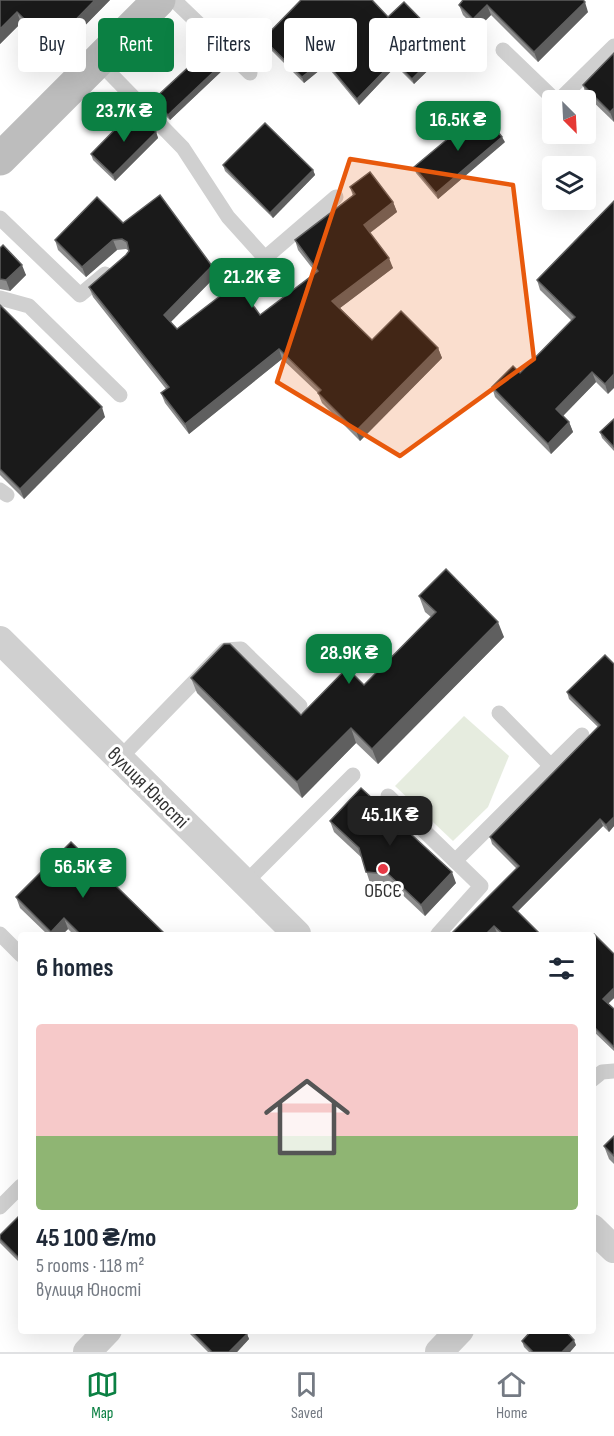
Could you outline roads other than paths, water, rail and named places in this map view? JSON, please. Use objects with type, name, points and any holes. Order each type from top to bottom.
[{"type":"street","points":[[141,18],[159,0]]},
{"type":"street","points":[[0,159],[98,61]]},
{"type":"street","name":"вулиця Юності","points":[[0,640],[295,932]]},
{"type":"street","points":[[596,1232],[614,1249]]},
{"type":"street","points":[[87,1352],[104,1334]]},
{"type":"street","points":[[439,1352],[456,1334]]},
{"type":"lane","points":[[174,0],[250,73]]},
{"type":"lane","points":[[567,90],[614,45]]},
{"type":"lane","points":[[503,50],[546,90]]},
{"type":"lane","points":[[109,72],[183,147],[228,218],[283,278]]},
{"type":"lane","points":[[264,258],[336,197]]},
{"type":"lane","points":[[0,218],[80,295],[114,265]]},
{"type":"lane","points":[[0,298],[29,306],[120,395]]},
{"type":"lane","points":[[119,759],[225,650],[241,649],[300,706]]},
{"type":"lane","points":[[499,713],[551,766]]},
{"type":"lane","points":[[455,861],[582,735]]},
{"type":"lane","points":[[245,883],[353,775]]},
{"type":"lane","points":[[388,796],[481,886],[440,932]]},
{"type":"lane","points":[[0,934],[18,952]]},
{"type":"lane","points":[[596,1077],[602,1072],[614,1071]]},
{"type":"lane","points":[[0,1207],[18,1189]]},
{"type":"place","name":"ОБСЄ","points":[[383,869]]}]
